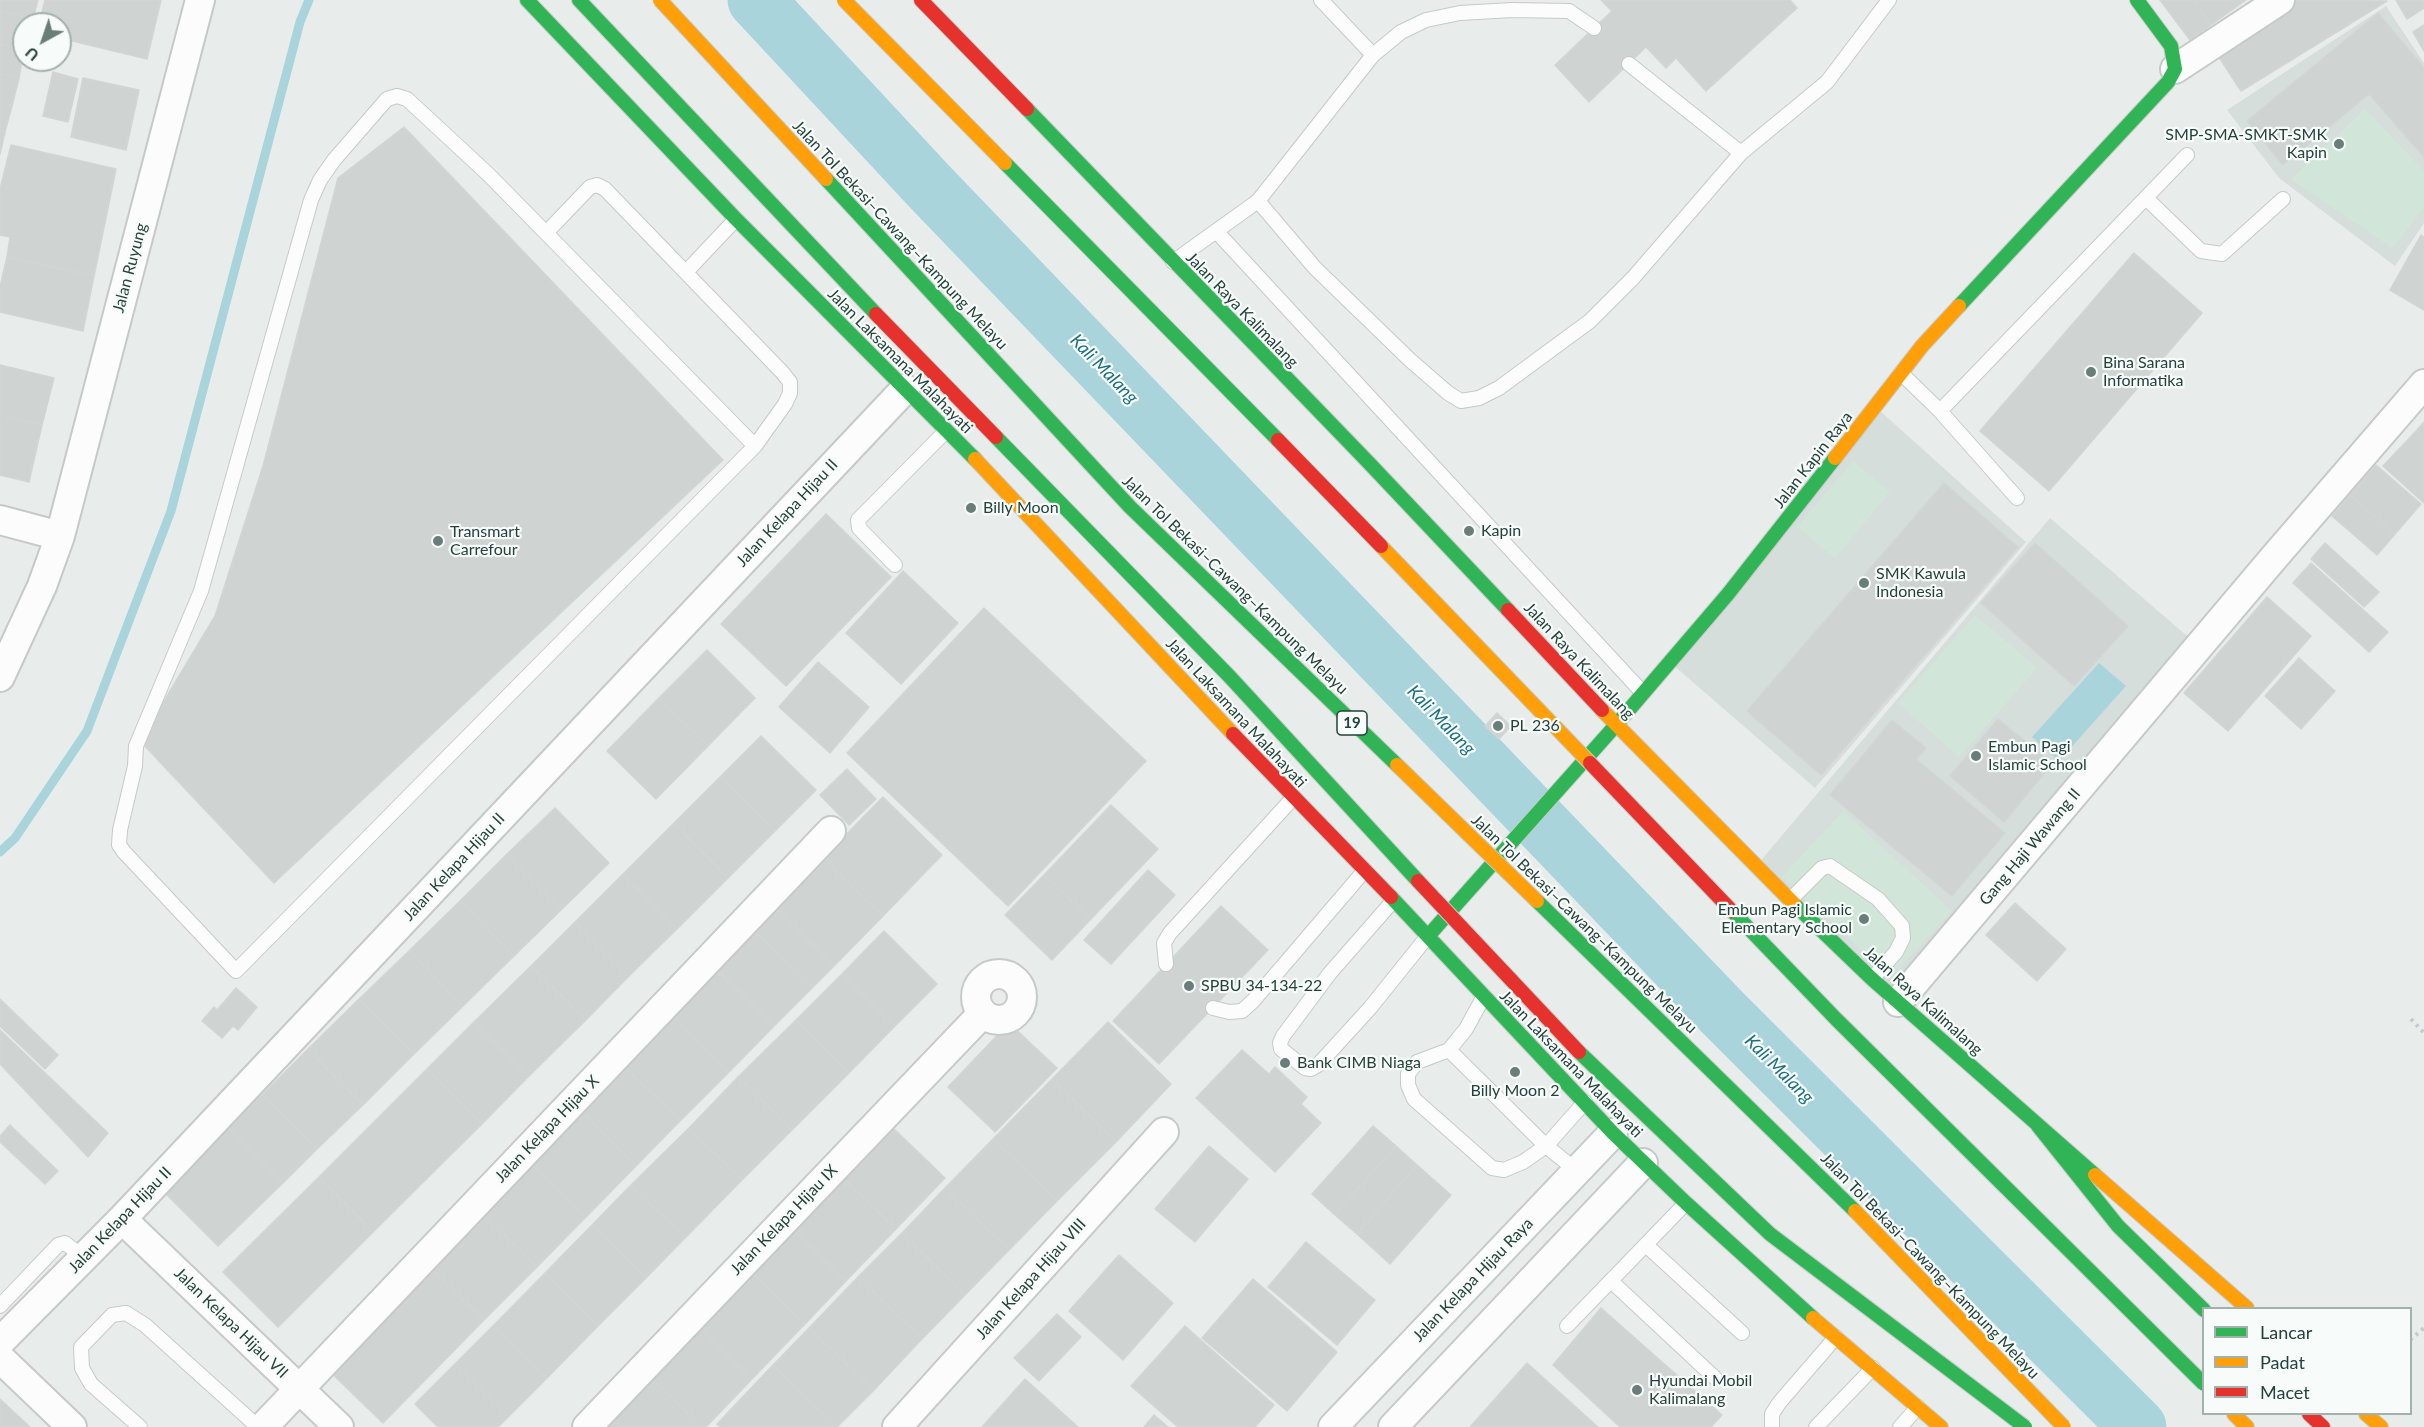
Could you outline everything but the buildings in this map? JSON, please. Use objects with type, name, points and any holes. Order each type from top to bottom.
[{"type":"main road","name":"Jalan Laksamana Malahayati","points":[[527,0],[736,219],[993,477],[1293,798],[1365,870],[1613,1133],[1686,1203],[1941,1427]]},
{"type":"main road","points":[[579,0],[876,314],[1230,677],[1575,1048],[1770,1234],[2025,1427]]},
{"type":"main road","name":"Jalan Tol Bekasi–Cawang–Kampung Melayu","points":[[660,0],[1130,507],[1846,1201],[2064,1427]]},
{"type":"main road","points":[[844,0],[1297,459],[1836,1019],[2202,1382]]},
{"type":"main road","name":"Jalan Raya Kalimalang","points":[[921,0],[1369,463],[1616,725],[1790,900],[1872,979],[2246,1307]]},
{"type":"main road","points":[[2137,0],[2171,46],[2175,69]]},
{"type":"main road","name":"Jalan Kapin Raya","points":[[1427,937],[1616,725],[1728,594],[1901,373],[1957,308],[2160,92],[2175,69]]},
{"type":"main road","points":[[2037,1126],[2118,1226],[2202,1308]]},
{"type":"main road","points":[[2236,1415],[2247,1427]]},
{"type":"main road","points":[[2311,1415],[2323,1427]]},
{"type":"main road","points":[[2368,1415],[2381,1427]]},
{"type":"street","name":"Jalan Ruyung","points":[[0,677],[42,586],[60,536],[200,0]]},
{"type":"street","points":[[2175,69],[2280,0]]},
{"type":"street","name":"Gang Haji Wawang II","points":[[1898,1002],[2424,384]]},
{"type":"street","name":"Jalan Kelapa Hijau II","points":[[0,1342],[122,1219],[905,389]]},
{"type":"street","points":[[0,520],[60,536]]},
{"type":"street","name":"Jalan Kelapa Hijau X","points":[[263,1427],[831,831]]},
{"type":"street","name":"Jalan Kelapa Hijau IX","points":[[587,1427],[982,1014]]},
{"type":"street","name":"Jalan Kelapa Hijau VIII","points":[[897,1427],[1164,1132]]},
{"type":"street","name":"Jalan Kelapa Hijau Raya","points":[[1333,1427],[1613,1133]]},
{"type":"street","points":[[1393,1427],[1643,1163]]},
{"type":"street","name":"Jalan Kelapa Hijau VII","points":[[122,1219],[339,1427]]},
{"type":"street","points":[[1440,1316],[1468,1347]]},
{"type":"street","points":[[0,1358],[72,1427]]},
{"type":"lane","points":[[1321,0],[1373,55]]},
{"type":"lane","points":[[1258,201],[1315,268],[1410,360],[1448,393],[1461,400],[1479,398],[1499,388],[1590,321],[1633,278],[1741,153],[1827,82],[1889,0]]},
{"type":"lane","points":[[1173,262],[1258,201],[1373,55],[1401,32],[1426,20],[1460,13],[1512,10],[1569,11],[1594,28]]},
{"type":"lane","points":[[1629,64],[1741,153]]},
{"type":"lane","points":[[546,233],[590,187],[597,185],[605,189],[790,382],[790,393],[785,404],[755,446],[236,971],[118,845],[120,830],[135,766],[136,746],[201,591],[311,200],[320,180],[334,160],[387,99],[397,96],[407,99],[489,175],[755,446]]},
{"type":"lane","points":[[1940,411],[2187,155]]},
{"type":"lane","points":[[2146,198],[2201,251],[2222,254],[2283,199]]},
{"type":"lane","points":[[686,272],[736,219]]},
{"type":"lane","points":[[1216,231],[1643,693]]},
{"type":"lane","points":[[1901,373],[1940,411],[2017,498]]},
{"type":"lane","points":[[895,565],[858,528],[858,520],[946,431]]},
{"type":"lane","points":[[1166,964],[1164,943],[1170,933],[1293,798]]},
{"type":"lane","points":[[1790,900],[1822,868],[1830,866],[1878,899],[1902,926],[1903,938],[1896,952],[1872,979]]},
{"type":"lane","points":[[1213,1008],[1229,1012],[1242,1011],[1365,870]]},
{"type":"lane","points":[[1393,901],[1330,973],[1283,1036],[1280,1043],[1281,1049],[1305,1068],[1311,1069],[1318,1065],[1370,1008],[1427,937]]},
{"type":"lane","points":[[1484,996],[1466,1029],[1449,1050],[1417,1062],[1408,1074],[1408,1085],[1414,1100],[1492,1168],[1504,1170],[1523,1162],[1546,1146],[1585,1102]]},
{"type":"lane","points":[[1449,1050],[1546,1146],[1577,1171]]},
{"type":"lane","points":[[1567,1326],[1686,1203]]},
{"type":"lane","points":[[0,1306],[58,1245],[65,1243],[83,1257]]},
{"type":"lane","points":[[1646,1245],[1743,1333]]},
{"type":"lane","points":[[1611,1281],[1715,1378]]},
{"type":"lane","points":[[140,1427],[91,1384],[82,1368],[81,1347],[112,1315],[126,1313],[145,1325],[258,1427]]},
{"type":"lane","points":[[1772,1427],[1772,1414],[1779,1403],[1836,1337]]},
{"type":"lane","points":[[1816,1427],[1873,1368]]},
{"type":"lane","points":[[1900,1427],[1918,1407]]},
{"type":"path","points":[[2410,1019],[2424,1033]]},
{"type":"path","points":[[2412,1338],[2424,1328]]},
{"type":"shaded area","name":"SMP-SMA-SMKT-SMK Kapin","points":[[2386,6],[2424,63],[2424,223],[2395,266],[2279,178],[2227,110]]},
{"type":"shaded area","name":"SMK Kawula Indonesia","points":[[1879,410],[2026,542],[1815,788],[1672,664]]},
{"type":"shaded area","name":"Embun Pagi Islamic School","points":[[2050,518],[2200,647],[1891,994],[1757,865]]},
{"type":"green space","points":[[2365,109],[2424,171],[2424,208],[2392,248],[2291,179]]},
{"type":"green space","points":[[1853,461],[1890,492],[1835,558],[1797,527]]},
{"type":"green space","points":[[1975,615],[2037,668],[1959,757],[1898,703]]},
{"type":"green space","points":[[1843,811],[1952,911],[1891,977],[1782,877]]},
{"type":"water","points":[[2099,663],[2126,686],[2059,761],[2032,737]]},
{"type":"waterway","points":[[0,852],[15,838],[87,731],[171,511],[300,22],[309,0]]},
{"type":"waterway","name":"Kali Malang","points":[[756,0],[929,186],[1723,1013],[2138,1427]]},
{"type":"traffic: fast","points":[[527,0],[736,219],[975,459]]},
{"type":"traffic: fast","points":[[579,0],[876,314]]},
{"type":"traffic: fast","points":[[1959,306],[2168,82],[2175,69],[2171,46],[2137,0]]},
{"type":"traffic: fast","points":[[1027,109],[1508,610]]},
{"type":"traffic: fast","points":[[1005,163],[1278,440]]},
{"type":"traffic: fast","points":[[826,179],[1130,507],[1397,765]]},
{"type":"traffic: fast","points":[[996,437],[1230,677],[1418,881]]},
{"type":"traffic: fast","points":[[1429,935],[1616,725],[1728,594],[1835,458]]},
{"type":"traffic: fast","points":[[1391,897],[1613,1133],[1686,1203],[1813,1318]]},
{"type":"traffic: fast","points":[[1537,901],[1855,1211]]},
{"type":"traffic: fast","points":[[1794,904],[1872,979],[2095,1175]]},
{"type":"traffic: fast","points":[[1732,911],[1836,1019],[2202,1382]]},
{"type":"traffic: fast","points":[[1579,1052],[1770,1234],[2025,1427]]},
{"type":"traffic: fast","points":[[2038,1126],[2118,1226],[2202,1308]]},
{"type":"traffic: slow","points":[[660,0],[826,179]]},
{"type":"traffic: slow","points":[[844,0],[1005,163]]},
{"type":"traffic: slow","points":[[1835,458],[1922,346],[1959,306]]},
{"type":"traffic: slow","points":[[975,459],[1233,734]]},
{"type":"traffic: slow","points":[[1381,546],[1590,763]]},
{"type":"traffic: slow","points":[[1602,710],[1794,904]]},
{"type":"traffic: slow","points":[[1397,765],[1537,901]]},
{"type":"traffic: slow","points":[[2095,1175],[2246,1307]]},
{"type":"traffic: slow","points":[[1855,1211],[2064,1427]]},
{"type":"traffic: slow","points":[[1813,1318],[1941,1427]]},
{"type":"traffic: slow","points":[[2235,1415],[2247,1427]]},
{"type":"traffic: slow","points":[[2367,1415],[2381,1427]]},
{"type":"traffic: jam","points":[[921,0],[1027,109]]},
{"type":"traffic: jam","points":[[876,314],[996,437]]},
{"type":"traffic: jam","points":[[1278,440],[1381,546]]},
{"type":"traffic: jam","points":[[1508,610],[1602,710]]},
{"type":"traffic: jam","points":[[1233,734],[1391,897]]},
{"type":"traffic: jam","points":[[1590,763],[1732,911]]},
{"type":"traffic: jam","points":[[1418,881],[1579,1052]]},
{"type":"traffic: jam","points":[[2310,1415],[2323,1427]]},
{"type":"place","name":"SMP-SMA-SMKT-SMK Kapin","points":[[2339,144]]},
{"type":"place","name":"Bina Sarana Informatika","points":[[2091,372]]},
{"type":"place","name":"Billy Moon","points":[[971,508]]},
{"type":"place","name":"Kapin","points":[[1469,531]]},
{"type":"place","name":"Transmart Carrefour","points":[[438,541]]},
{"type":"place","name":"SMK Kawula Indonesia","points":[[1864,583]]},
{"type":"place","name":"PL 236","points":[[1498,726]]},
{"type":"place","name":"Embun Pagi Islamic School","points":[[1976,756]]},
{"type":"place","name":"Embun Pagi Islamic Elementary School","points":[[1864,919]]},
{"type":"place","name":"SPBU 34-134-22","points":[[1189,986]]},
{"type":"place","name":"Bank CIMB Niaga","points":[[1285,1063]]},
{"type":"place","name":"Billy Moon 2","points":[[1515,1072]]},
{"type":"place","name":"Hyundai Mobil Kalimalang","points":[[1637,1390]]}]
